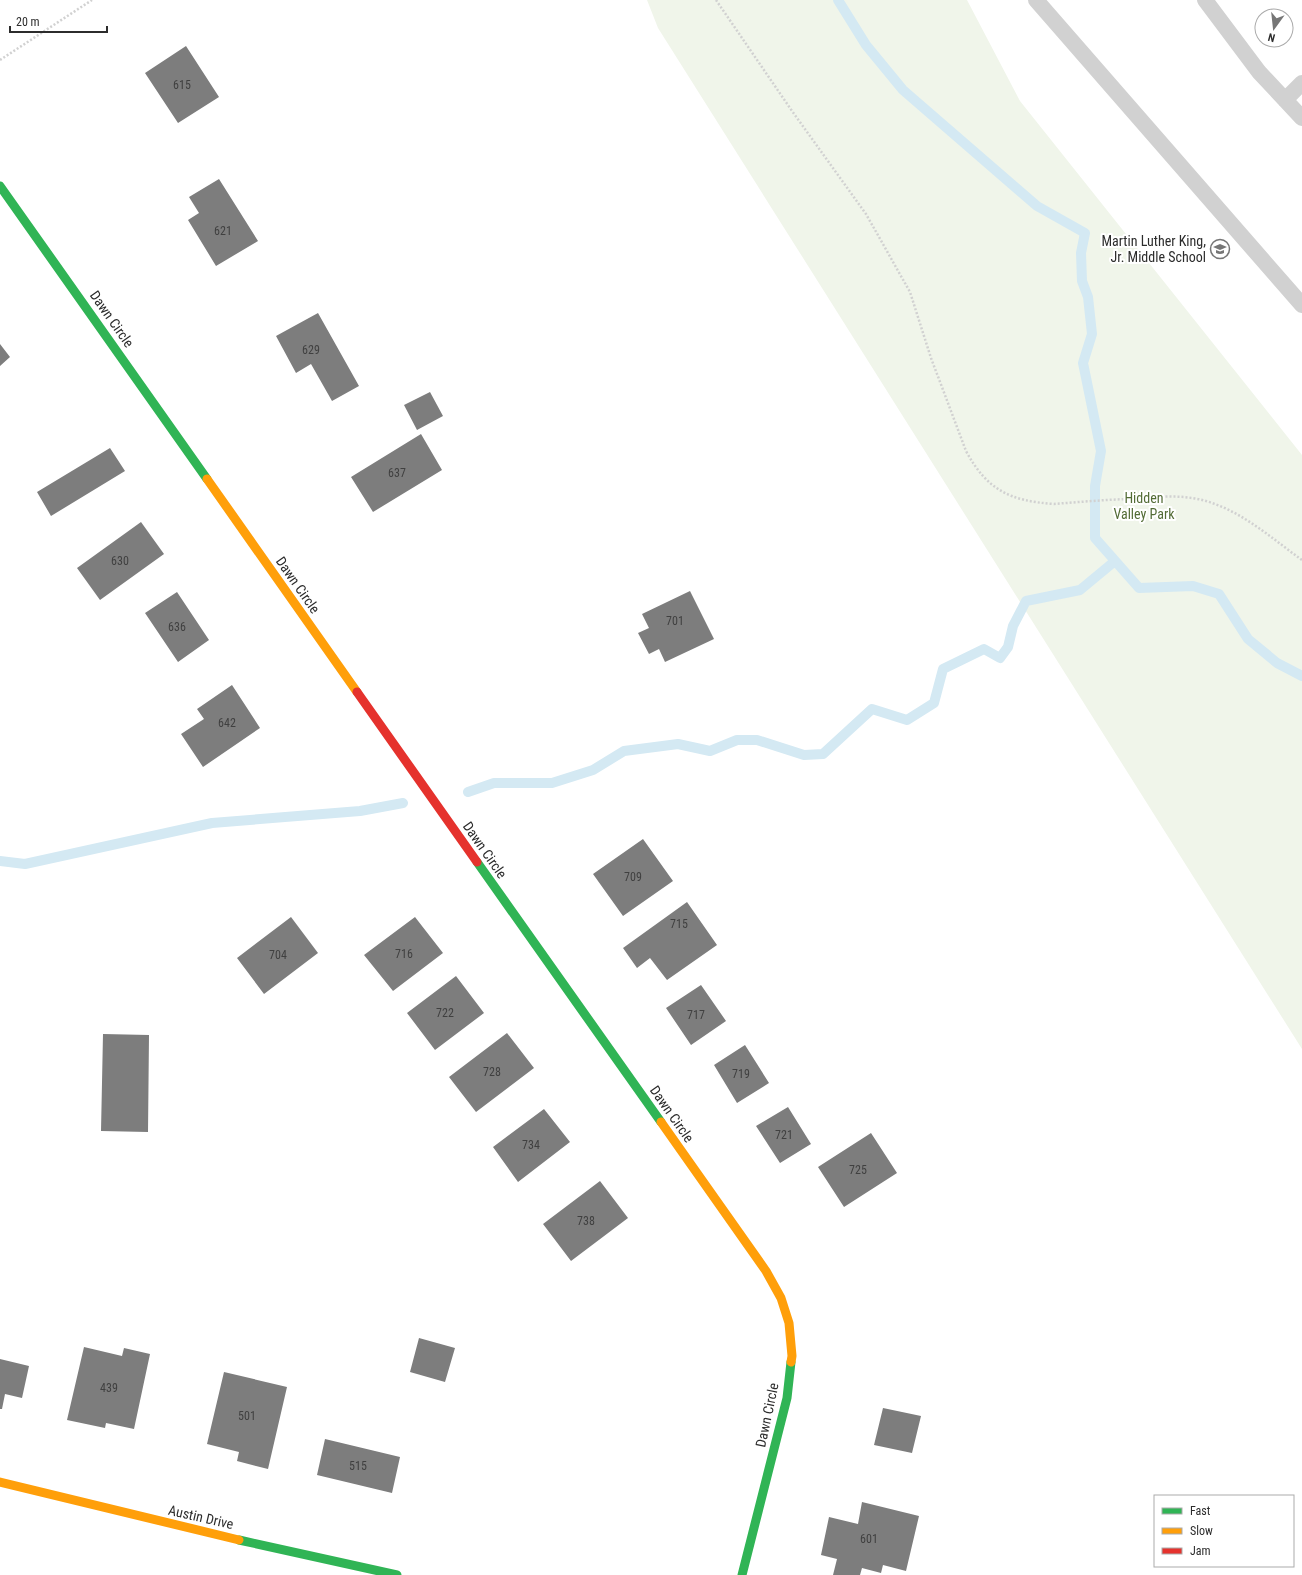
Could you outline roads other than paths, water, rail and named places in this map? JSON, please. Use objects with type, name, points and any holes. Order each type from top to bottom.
[{"type":"street","name":"Dawn Circle","points":[[0,186],[762,1266],[781,1298],[789,1323],[792,1356],[787,1398],[742,1575]]},
{"type":"street","name":"Austin Drive","points":[[0,1482],[178,1526],[397,1575]]},
{"type":"lane","points":[[1036,0],[1302,305]]},
{"type":"lane","points":[[1205,0],[1259,72],[1302,118]]},
{"type":"lane","points":[[1285,100],[1302,83]]},
{"type":"waterway","points":[[838,0],[866,45],[903,90],[1037,206],[1085,233],[1081,253],[1082,281],[1088,297],[1092,334],[1083,363],[1101,451],[1095,486],[1095,538],[1139,588],[1193,586],[1219,594],[1248,639],[1277,663],[1302,676]]},
{"type":"waterway","points":[[468,792],[494,783],[552,783],[593,770],[624,751],[678,744],[710,751],[737,740],[757,740],[804,755],[823,754],[872,709],[907,720],[934,703],[943,669],[984,649],[1000,658],[1008,647],[1013,626],[1026,601],[1080,590],[1115,561]]},
{"type":"waterway","points":[[0,861],[25,864],[212,823],[360,811],[403,803]]},
{"type":"place","name":"Martin Luther King, Jr. Middle School","points":[[1220,249]]},
{"type":"park label","name":"Hidden Valley Park","points":[[1144,506]]}]
